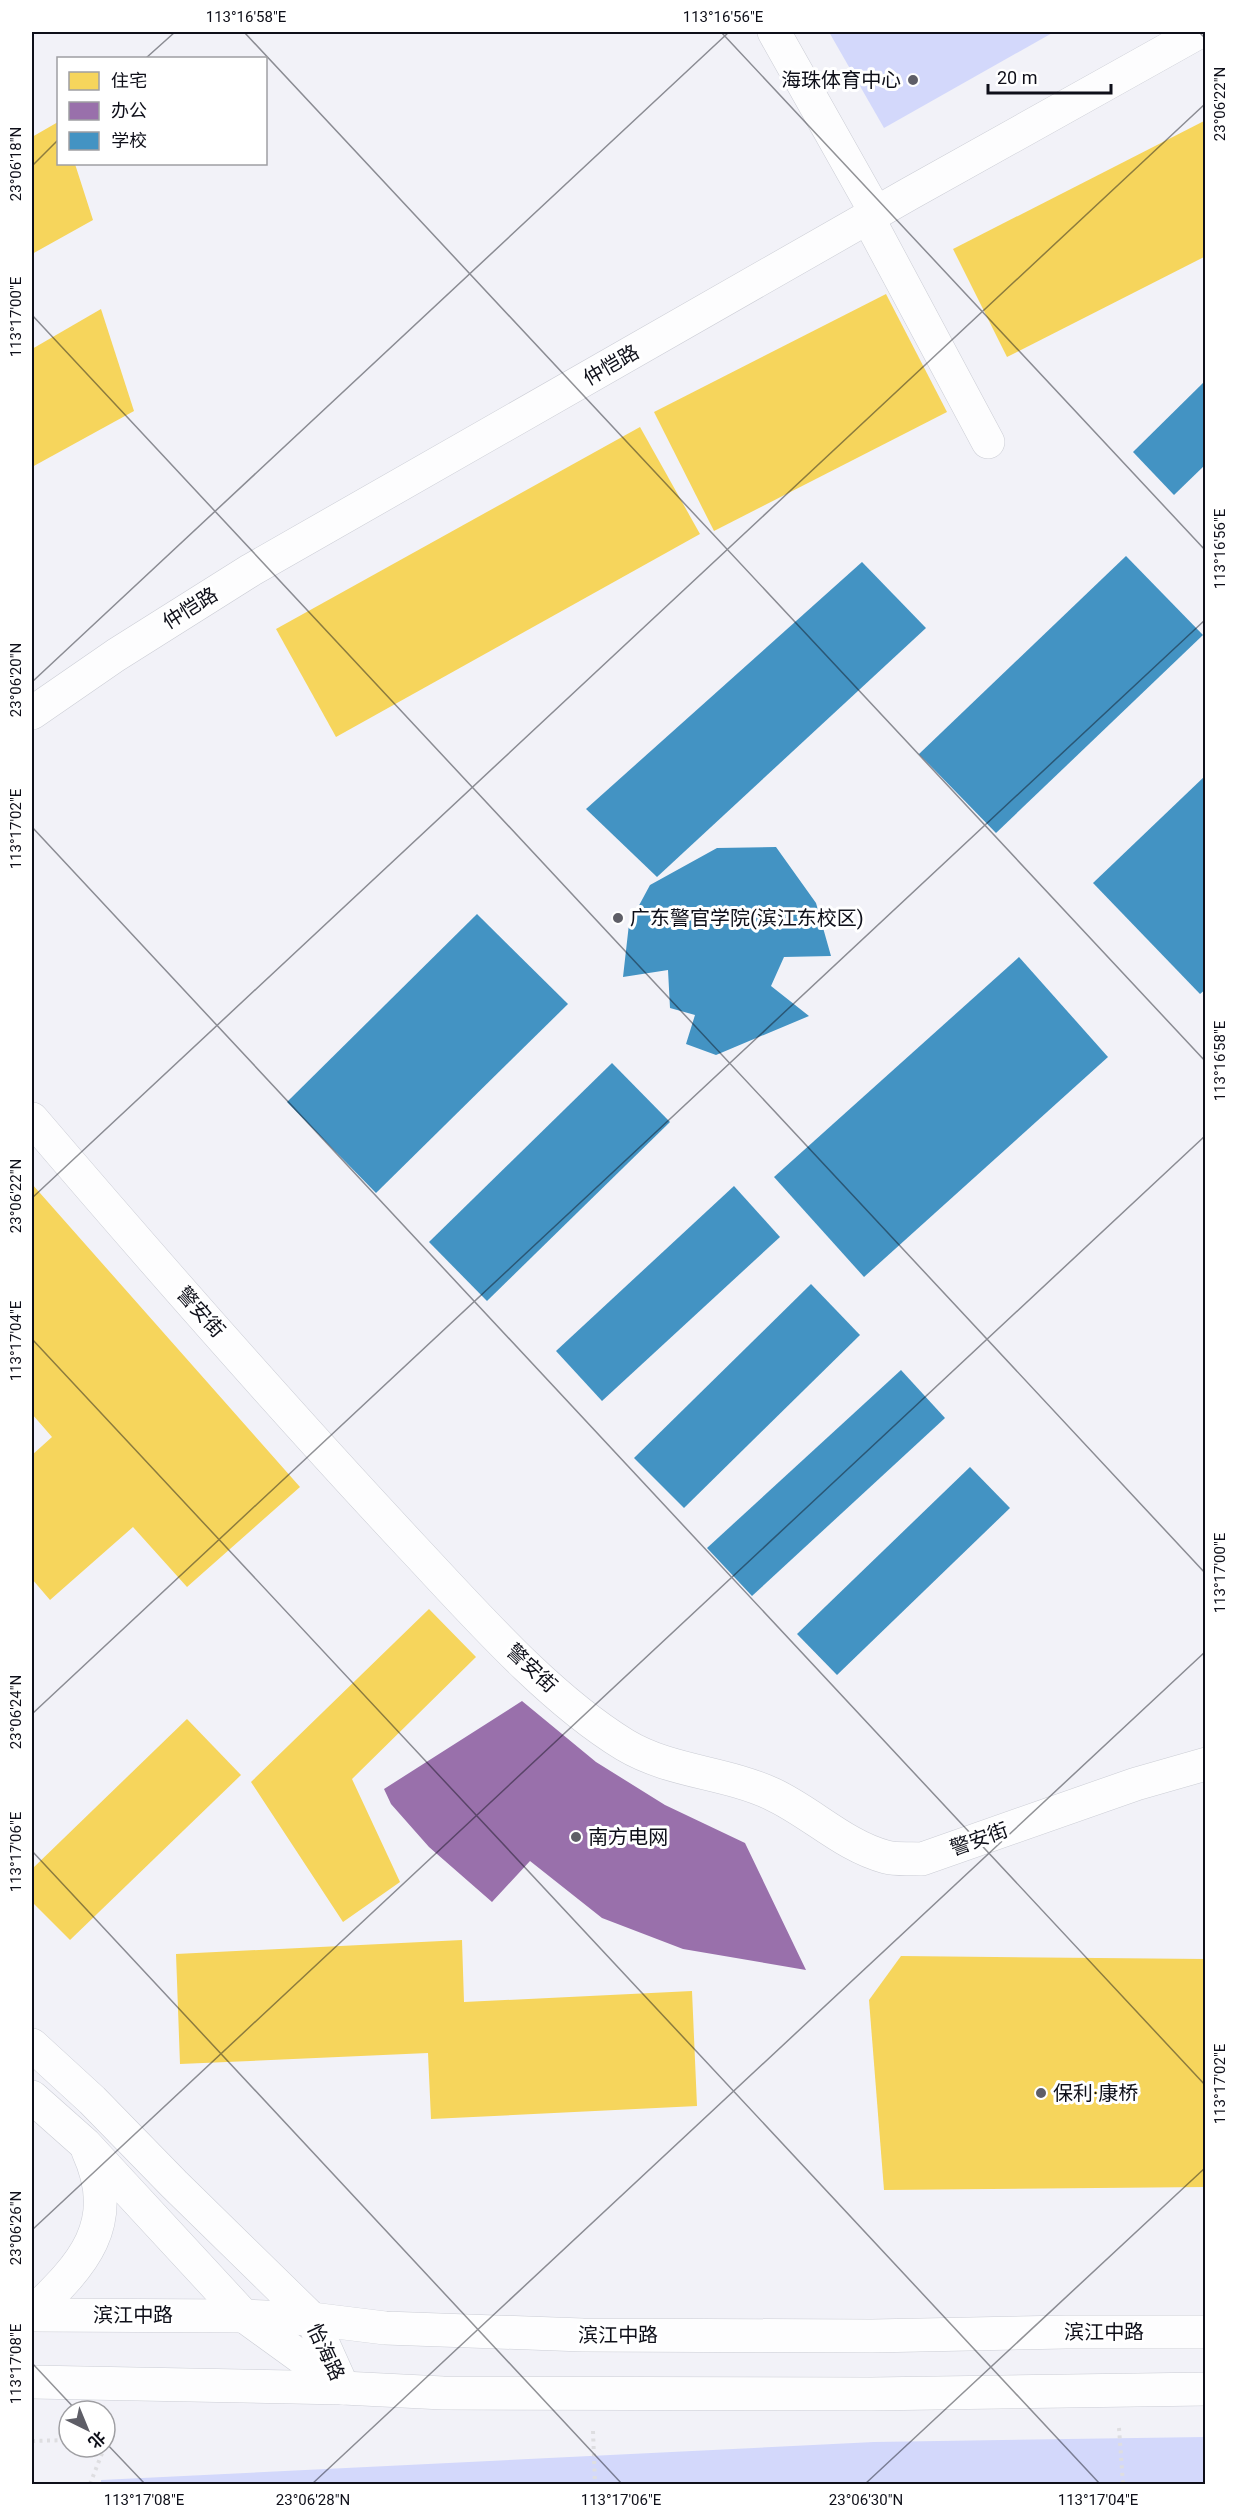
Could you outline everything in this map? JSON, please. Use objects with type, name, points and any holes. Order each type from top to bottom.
[{"type":"street","points":[[774,32],[872,215],[988,442]]},
{"type":"street","name":"仲恺路","points":[[32,713],[116,655],[251,570],[872,215],[1199,32]]},
{"type":"street","name":"警安街","points":[[32,1119],[378,1510],[474,1612],[533,1671],[582,1715],[626,1746],[662,1762],[723,1776],[773,1794],[855,1844],[887,1858],[922,1859],[967,1845],[1125,1787],[1206,1764]]},
{"type":"street","name":"怡海路","points":[[32,2045],[92,2100],[312,2319],[344,2388]]},
{"type":"street","name":"怡海路","points":[[32,2097],[85,2144],[244,2316],[344,2388]]},
{"type":"street","points":[[32,2314],[68,2279],[92,2245],[101,2205],[96,2169],[85,2144]]},
{"type":"street","name":"滨江中路","points":[[32,2314],[244,2316],[312,2319],[385,2328],[583,2336],[872,2336],[1206,2332]]},
{"type":"street","points":[[33,2382],[344,2388],[443,2393],[871,2394],[1206,2389]]},
{"type":"path","points":[[1119,2419],[1123,2484]]},
{"type":"path","points":[[593,2428],[595,2484]]},
{"type":"path","points":[[32,2441],[57,2440]]},
{"type":"path","points":[[90,2484],[99,2459]]},
{"type":"shaded area","name":"海珠体育中心","points":[[829,32],[1054,32],[884,128]]},
{"type":"shaded area","points":[[1205,2437],[1205,2484],[101,2484],[101,2480],[874,2442]]},
{"type":"building: 住宅","points":[[1206,120],[1206,256],[1007,357],[953,249]]},
{"type":"building: 住宅","points":[[57,123],[57,165],[75,165],[93,220],[32,254],[32,137]]},
{"type":"building: 住宅","points":[[886,294],[947,412],[714,531],[654,412]]},
{"type":"building: 住宅","points":[[101,309],[134,411],[32,467],[32,349]]},
{"type":"building: 住宅","points":[[640,427],[700,534],[336,737],[276,629]]},
{"type":"building: 住宅","points":[[32,1184],[300,1487],[187,1587],[133,1527],[50,1600],[32,1579],[32,1455],[52,1437],[32,1414]]},
{"type":"building: 住宅","points":[[429,1609],[476,1657],[352,1779],[400,1882],[343,1922],[251,1782]]},
{"type":"building: 住宅","points":[[187,1719],[241,1775],[70,1940],[32,1902],[32,1869]]},
{"type":"building: 住宅","points":[[462,1940],[464,2002],[692,1991],[697,2106],[431,2119],[428,2053],[180,2064],[176,1954]]},
{"type":"building: 住宅","name":"保利·康桥","points":[[901,1956],[1206,1959],[1206,2187],[884,2190],[869,2000]]},
{"type":"building: 办公","name":"南方电网","points":[[522,1701],[596,1762],[665,1805],[745,1843],[806,1970],[683,1949],[602,1918],[530,1861],[492,1902],[429,1847],[391,1804],[384,1789]]},
{"type":"building: 学校","points":[[1206,380],[1206,464],[1174,495],[1133,452]]},
{"type":"building: 学校","points":[[1126,556],[1203,635],[996,833],[919,754]]},
{"type":"building: 学校","points":[[862,562],[926,628],[657,877],[586,809]]},
{"type":"building: 学校","points":[[1206,775],[1206,989],[1200,994],[1093,883]]},
{"type":"building: 学校","points":[[776,847],[816,903],[831,956],[784,957],[771,986],[809,1016],[716,1055],[686,1044],[695,1015],[670,1008],[668,970],[623,977],[629,924],[650,885],[717,848]]},
{"type":"building: 学校","points":[[477,914],[568,1004],[376,1193],[287,1102]]},
{"type":"building: 学校","points":[[1019,957],[1108,1057],[864,1277],[774,1177]]},
{"type":"building: 学校","points":[[612,1063],[670,1122],[487,1301],[429,1242]]},
{"type":"building: 学校","points":[[734,1186],[780,1237],[602,1401],[556,1351]]},
{"type":"building: 学校","points":[[811,1284],[860,1335],[684,1508],[634,1458]]},
{"type":"building: 学校","points":[[901,1370],[945,1418],[752,1596],[707,1548]]},
{"type":"building: 学校","points":[[970,1467],[1010,1508],[837,1675],[797,1634]]},
{"type":"place","name":"海珠体育中心","points":[[913,80]]},
{"type":"place","name":"广东警官学院(滨江东校区)","points":[[618,918]]},
{"type":"place","name":"南方电网","points":[[576,1837]]},
{"type":"place","name":"保利·康桥","points":[[1041,2093]]}]
